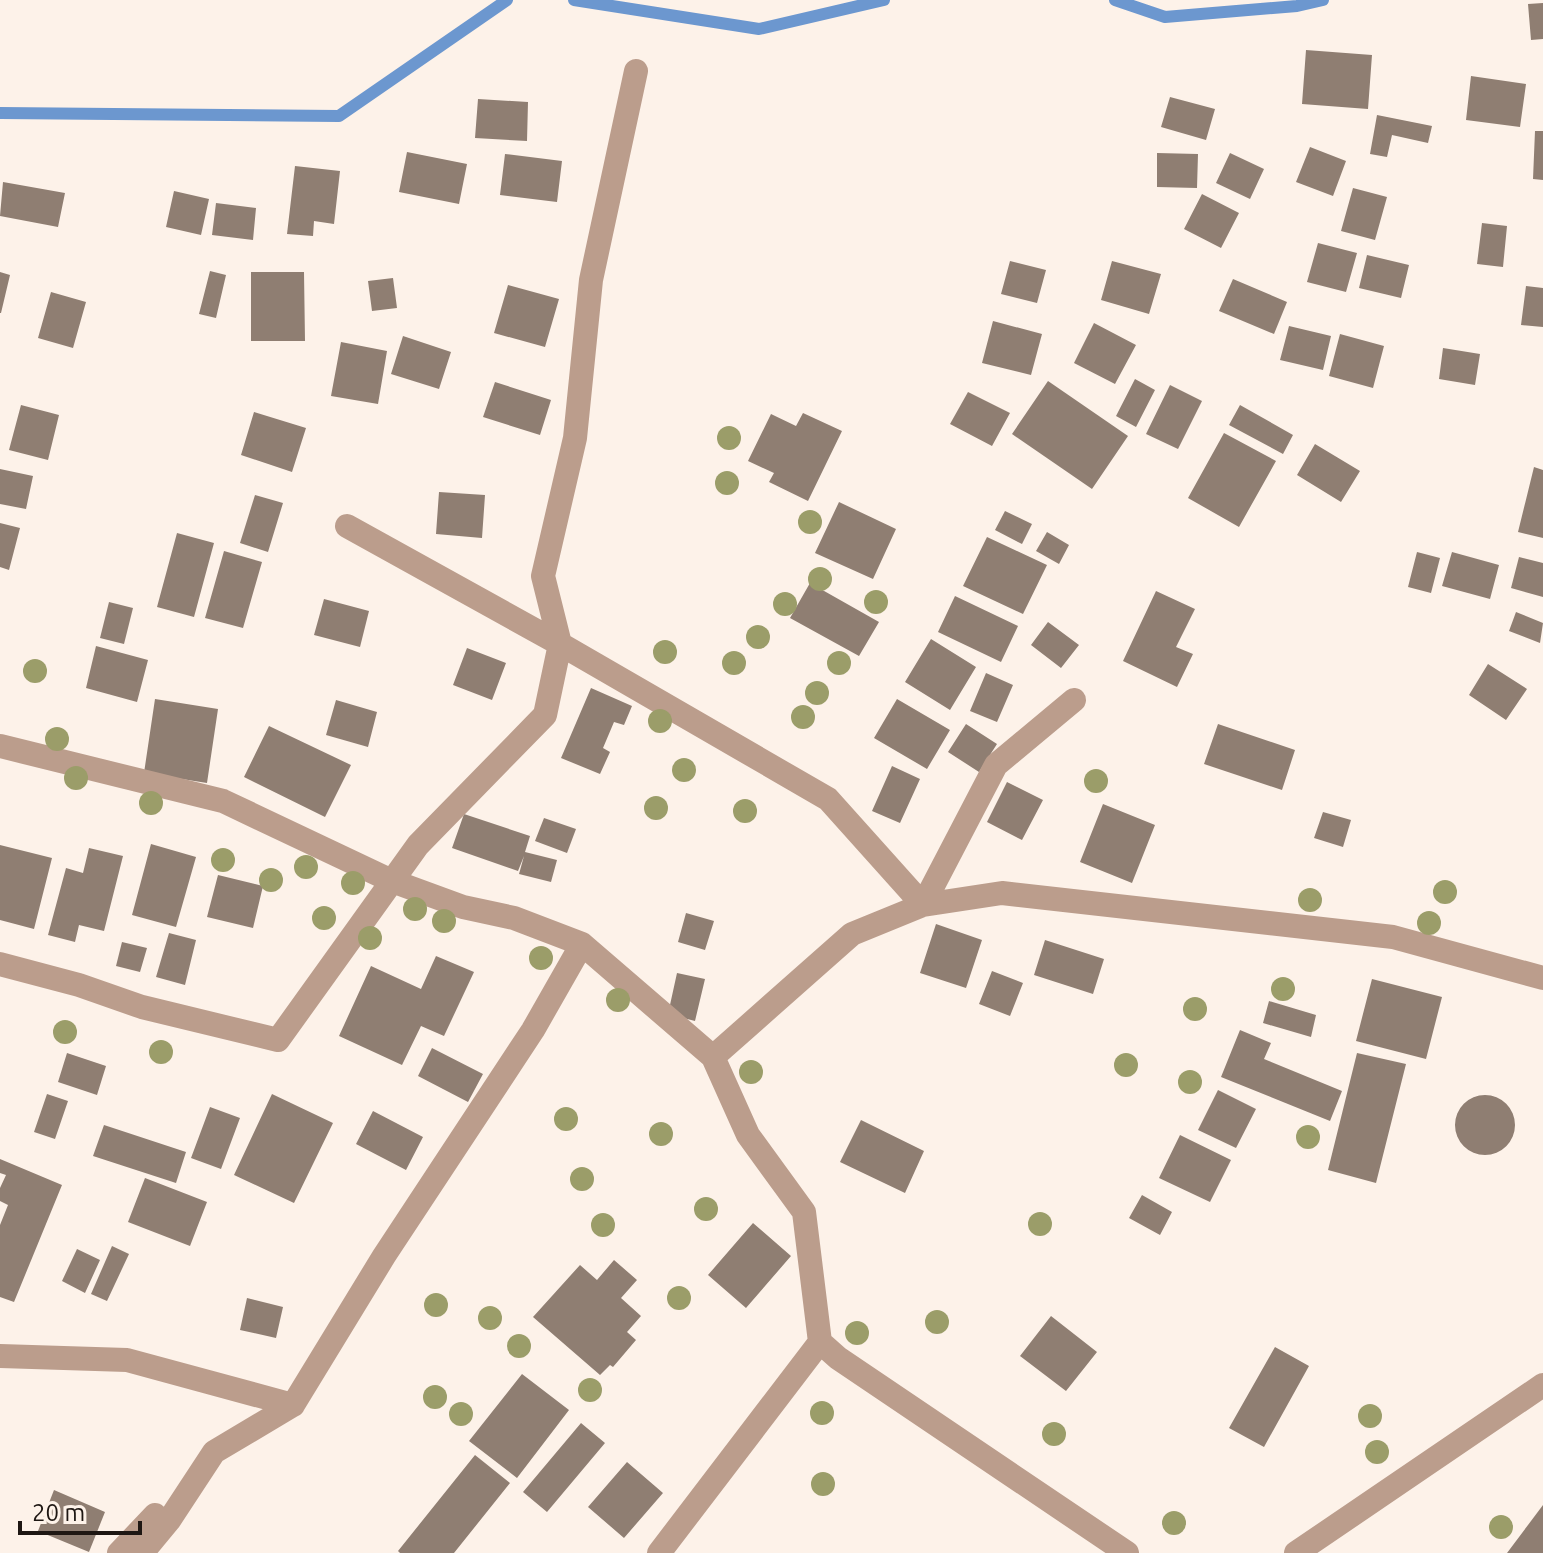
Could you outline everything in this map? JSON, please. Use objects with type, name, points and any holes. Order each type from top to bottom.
[{"type":"street","points":[[0,964],[79,985],[142,1007],[278,1040],[418,845],[545,715],[560,644],[543,576],[575,438],[591,280],[636,71]]},
{"type":"street","points":[[347,526],[560,644],[828,799],[923,905]]},
{"type":"street","points":[[923,905],[996,765],[1074,700]]},
{"type":"street","points":[[0,746],[223,801],[392,881],[463,907],[514,918],[582,944],[713,1057],[748,1135],[804,1212],[820,1342],[838,1358],[1127,1553]]},
{"type":"street","points":[[713,1057],[852,934],[923,905],[1002,893],[1393,937],[1543,978]]},
{"type":"street","points":[[119,1553],[214,1452],[293,1405],[384,1256],[533,1030],[582,944]]},
{"type":"street","points":[[659,1553],[820,1342]]},
{"type":"street","points":[[0,1356],[127,1360],[293,1405]]},
{"type":"street","points":[[1296,1553],[1543,1385]]},
{"type":"street","points":[[142,1553],[170,1519],[214,1452]]},
{"type":"building","points":[[1543,3],[1543,39],[1531,40],[1528,4]]},
{"type":"building","points":[[1306,50],[1372,55],[1368,109],[1302,104]]},
{"type":"building","points":[[1471,76],[1526,84],[1520,127],[1466,120]]},
{"type":"building","points":[[1170,97],[1215,109],[1206,140],[1161,127]]},
{"type":"building","points":[[478,99],[528,102],[527,141],[475,138]]},
{"type":"building","points":[[1377,115],[1432,126],[1428,143],[1392,135],[1387,157],[1370,154]]},
{"type":"building","points":[[1535,131],[1543,131],[1543,180],[1533,179]]},
{"type":"building","points":[[1310,147],[1346,161],[1333,196],[1296,182]]},
{"type":"building","points":[[407,152],[467,164],[459,204],[399,192]]},
{"type":"building","points":[[1157,153],[1198,154],[1197,188],[1157,187]]},
{"type":"building","points":[[1230,153],[1264,169],[1250,199],[1216,183]]},
{"type":"building","points":[[505,154],[562,161],[557,202],[500,195]]},
{"type":"building","points":[[295,166],[340,171],[334,224],[314,221],[313,236],[287,234]]},
{"type":"building","points":[[3,182],[65,193],[58,227],[0,216]]},
{"type":"building","points":[[1353,188],[1387,197],[1375,240],[1341,231]]},
{"type":"building","points":[[174,191],[209,199],[201,235],[166,227]]},
{"type":"building","points":[[1202,194],[1239,213],[1221,248],[1184,229]]},
{"type":"building","points":[[216,203],[256,208],[253,240],[212,235]]},
{"type":"building","points":[[1482,223],[1507,226],[1503,267],[1477,264]]},
{"type":"building","points":[[1318,243],[1357,253],[1346,292],[1307,282]]},
{"type":"building","points":[[1367,255],[1409,265],[1401,298],[1359,288]]},
{"type":"building","points":[[1010,261],[1046,270],[1037,303],[1001,294]]},
{"type":"building","points":[[1112,261],[1161,274],[1149,314],[1101,300]]},
{"type":"building","points":[[210,271],[226,275],[216,318],[199,314]]},
{"type":"building","points":[[0,272],[10,275],[1,313],[0,313]]},
{"type":"building","points":[[251,272],[304,272],[305,341],[251,341]]},
{"type":"building","points":[[393,278],[397,308],[372,311],[368,281]]},
{"type":"building","points":[[1233,279],[1287,302],[1274,334],[1219,311]]},
{"type":"building","points":[[508,285],[559,299],[545,347],[494,333]]},
{"type":"building","points":[[1526,286],[1543,288],[1543,327],[1521,325]]},
{"type":"building","points":[[51,292],[86,302],[73,348],[38,338]]},
{"type":"building","points":[[993,321],[1042,334],[1031,375],[982,363]]},
{"type":"building","points":[[1094,323],[1136,345],[1115,384],[1074,363]]},
{"type":"building","points":[[1289,326],[1331,336],[1323,370],[1280,360]]},
{"type":"building","points":[[1340,334],[1384,346],[1373,388],[1329,376]]},
{"type":"building","points":[[403,336],[451,352],[439,389],[391,374]]},
{"type":"building","points":[[341,342],[387,351],[378,404],[331,396]]},
{"type":"building","points":[[1443,348],[1480,354],[1475,385],[1439,379]]},
{"type":"building","points":[[1135,379],[1155,390],[1136,427],[1116,416]]},
{"type":"building","points":[[1048,381],[1128,436],[1092,489],[1012,434]]},
{"type":"building","points":[[495,382],[551,400],[540,435],[483,417]]},
{"type":"building","points":[[1170,385],[1202,401],[1178,449],[1146,434]]},
{"type":"building","points":[[968,392],[1010,413],[992,446],[950,424]]},
{"type":"building","points":[[21,405],[59,415],[48,460],[9,450]]},
{"type":"building","points":[[1240,405],[1293,435],[1283,454],[1229,425]]},
{"type":"building","points":[[254,412],[306,428],[292,472],[241,455]]},
{"type":"building","points":[[803,413],[842,431],[808,501],[769,482],[774,473],[748,461],[771,414],[796,426]]},
{"type":"building","points":[[1224,433],[1276,461],[1239,527],[1188,498]]},
{"type":"building","points":[[1315,444],[1360,471],[1341,502],[1297,475]]},
{"type":"building","points":[[1534,467],[1543,470],[1543,538],[1518,532]]},
{"type":"building","points":[[0,469],[33,476],[26,509],[0,504]]},
{"type":"building","points":[[439,492],[485,495],[482,538],[436,534]]},
{"type":"building","points":[[255,495],[283,503],[268,552],[240,543]]},
{"type":"building","points":[[839,502],[896,529],[873,579],[815,553]]},
{"type":"building","points":[[1005,511],[1032,524],[1022,544],[995,530]]},
{"type":"building","points":[[0,523],[20,528],[9,570],[0,567]]},
{"type":"building","points":[[1047,532],[1069,545],[1059,564],[1036,551]]},
{"type":"building","points":[[177,533],[214,543],[194,617],[157,607]]},
{"type":"building","points":[[987,537],[1047,565],[1023,614],[963,586]]},
{"type":"building","points":[[224,551],[262,562],[243,628],[205,618]]},
{"type":"building","points":[[1417,552],[1440,558],[1431,593],[1408,587]]},
{"type":"building","points":[[1452,552],[1499,565],[1490,599],[1442,586]]},
{"type":"building","points":[[1519,557],[1543,563],[1543,597],[1511,588]]},
{"type":"building","points":[[810,583],[879,622],[859,656],[790,618]]},
{"type":"building","points":[[1156,591],[1195,609],[1176,647],[1193,654],[1177,687],[1123,661]]},
{"type":"building","points":[[955,596],[1018,626],[1001,662],[938,632]]},
{"type":"building","points":[[324,599],[369,611],[360,647],[314,635]]},
{"type":"building","points":[[109,602],[133,608],[124,644],[100,638]]},
{"type":"building","points":[[1516,612],[1543,623],[1540,643],[1509,631]]},
{"type":"building","points":[[1048,622],[1079,645],[1061,668],[1031,645]]},
{"type":"building","points":[[931,639],[976,667],[950,710],[905,682]]},
{"type":"building","points":[[96,646],[148,660],[137,702],[86,688]]},
{"type":"building","points":[[467,648],[506,663],[492,700],[453,685]]},
{"type":"building","points":[[1488,664],[1527,689],[1506,720],[1469,695]]},
{"type":"building","points":[[986,673],[1013,685],[997,722],[970,711]]},
{"type":"building","points":[[591,688],[632,706],[624,725],[614,722],[603,748],[610,752],[600,774],[561,758]]},
{"type":"building","points":[[155,699],[218,709],[207,783],[144,773]]},
{"type":"building","points":[[897,699],[950,730],[927,769],[874,738]]},
{"type":"building","points":[[336,700],[377,712],[368,747],[326,735]]},
{"type":"building","points":[[966,724],[997,744],[979,772],[948,752]]},
{"type":"building","points":[[1218,724],[1295,750],[1282,790],[1204,764]]},
{"type":"building","points":[[269,726],[351,765],[325,817],[244,777]]},
{"type":"building","points":[[892,766],[920,779],[900,823],[872,811]]},
{"type":"building","points":[[1007,782],[1043,800],[1022,840],[987,822]]},
{"type":"building","points":[[1103,804],[1155,825],[1132,883],[1080,862]]},
{"type":"building","points":[[1323,812],[1351,820],[1343,847],[1314,838]]},
{"type":"building","points":[[464,814],[530,836],[525,852],[557,860],[551,882],[519,874],[524,856],[518,871],[452,848]]},
{"type":"building","points":[[544,818],[576,829],[567,853],[535,841]]},
{"type":"building","points":[[151,844],[196,857],[176,927],[132,915]]},
{"type":"building","points":[[0,845],[52,858],[34,929],[0,920]]},
{"type":"building","points":[[89,848],[123,856],[104,931],[79,925],[75,942],[48,935],[66,868],[83,873]]},
{"type":"building","points":[[218,875],[263,886],[253,928],[207,917]]},
{"type":"building","points":[[686,913],[714,921],[705,950],[678,942]]},
{"type":"building","points":[[936,924],[982,940],[966,988],[920,973]]},
{"type":"building","points":[[169,933],[196,940],[185,985],[156,977]]},
{"type":"building","points":[[1045,940],[1104,959],[1093,994],[1034,975]]},
{"type":"building","points":[[122,942],[147,948],[140,972],[116,966]]},
{"type":"building","points":[[436,956],[474,972],[444,1036],[421,1026],[402,1065],[339,1036],[371,966],[421,989]]},
{"type":"building","points":[[992,971],[1023,983],[1010,1016],[979,1004]]},
{"type":"building","points":[[677,973],[705,979],[695,1021],[668,1014]]},
{"type":"building","points":[[1372,979],[1442,997],[1426,1059],[1356,1041]]},
{"type":"building","points":[[1269,1001],[1316,1015],[1311,1037],[1263,1023]]},
{"type":"building","points":[[1240,1030],[1271,1043],[1264,1059],[1342,1091],[1330,1121],[1221,1077]]},
{"type":"building","points":[[432,1048],[483,1074],[468,1102],[418,1076]]},
{"type":"building","points":[[67,1053],[106,1066],[97,1095],[58,1082]]},
{"type":"building","points":[[1357,1053],[1406,1064],[1376,1183],[1328,1170]]},
{"type":"building","points":[[1218,1090],[1256,1109],[1236,1148],[1198,1130]]},
{"type":"building","points":[[47,1094],[68,1101],[55,1139],[34,1132]]},
{"type":"building","points":[[272,1094],[333,1123],[294,1203],[234,1175]]},
{"type":"building","points":[[1485,1095],[1496,1097],[1506,1104],[1513,1114],[1513,1136],[1506,1146],[1496,1153],[1485,1155],[1474,1153],[1464,1146],[1457,1136],[1455,1125],[1457,1114],[1464,1104],[1474,1097]]},
{"type":"building","points":[[210,1107],[240,1118],[221,1169],[191,1158]]},
{"type":"building","points":[[373,1111],[423,1137],[406,1170],[356,1144]]},
{"type":"building","points":[[861,1120],[924,1151],[905,1193],[840,1162]]},
{"type":"building","points":[[104,1125],[186,1152],[176,1183],[93,1156]]},
{"type":"building","points":[[1180,1135],[1231,1160],[1210,1202],[1159,1178]]},
{"type":"building","points":[[0,1159],[62,1185],[14,1302],[0,1297],[0,1225],[8,1205],[0,1201],[0,1188],[6,1175],[0,1173]]},
{"type":"building","points":[[145,1178],[207,1202],[190,1246],[128,1222]]},
{"type":"building","points":[[1142,1195],[1172,1212],[1160,1235],[1129,1218]]},
{"type":"building","points":[[753,1223],[791,1256],[746,1308],[708,1275]]},
{"type":"building","points":[[112,1246],[129,1254],[107,1301],[91,1294]]},
{"type":"building","points":[[77,1249],[100,1260],[85,1293],[62,1281]]},
{"type":"building","points":[[614,1260],[637,1280],[621,1298],[641,1316],[627,1332],[636,1340],[613,1367],[610,1365],[600,1375],[533,1317],[580,1265],[597,1280]]},
{"type":"building","points":[[247,1298],[283,1307],[276,1338],[240,1330]]},
{"type":"building","points":[[1051,1316],[1097,1352],[1066,1391],[1020,1356]]},
{"type":"building","points":[[1275,1347],[1309,1366],[1264,1447],[1229,1428]]},
{"type":"building","points":[[522,1374],[569,1410],[517,1478],[469,1441]]},
{"type":"building","points":[[581,1423],[605,1443],[547,1512],[523,1492]]},
{"type":"building","points":[[475,1455],[510,1483],[454,1553],[400,1553],[398,1551]]},
{"type":"building","points":[[627,1462],[663,1493],[624,1538],[588,1507]]},
{"type":"building","points":[[54,1490],[105,1512],[89,1552],[38,1531]]},
{"type":"building","points":[[1543,1505],[1543,1553],[1507,1553]]},
{"type":"waterway","points":[[0,113],[339,116],[507,0]]},
{"type":"waterway","points":[[574,0],[759,29],[884,0]]},
{"type":"waterway","points":[[1115,0],[1165,17],[1297,6],[1323,0]]}]
